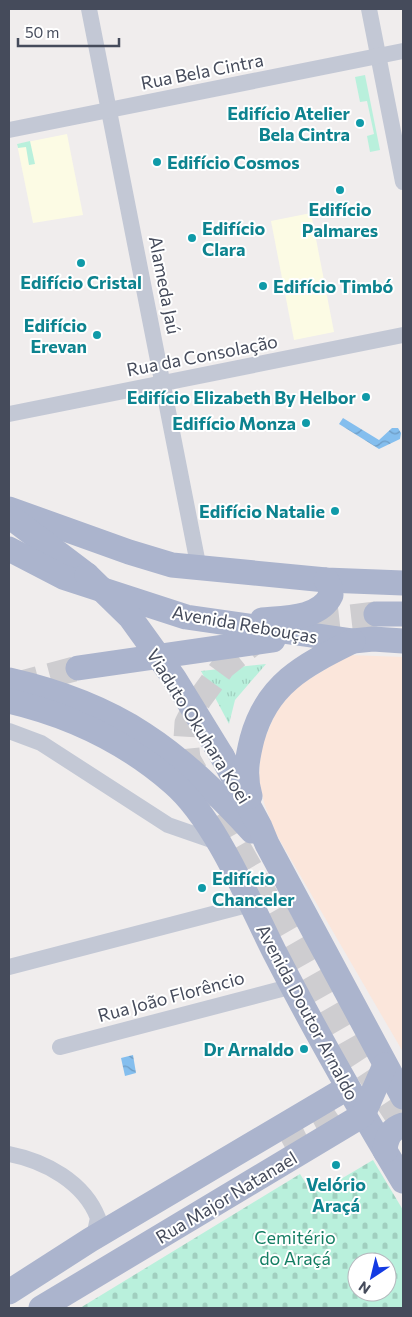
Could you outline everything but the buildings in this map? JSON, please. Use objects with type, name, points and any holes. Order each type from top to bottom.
[{"type":"main road","points":[[9,508],[157,561],[199,569],[326,580],[403,583]]},
{"type":"main road","name":"Viaduto Okuhara Koei","points":[[9,516],[87,575],[130,617],[174,678],[222,756],[266,843]]},
{"type":"main road","name":"Avenida Rebouças","points":[[9,549],[72,580],[186,617],[324,638],[353,641],[373,639],[403,641]]},
{"type":"main road","points":[[218,623],[228,618],[256,621],[293,617],[318,610],[331,596],[330,587],[326,580]]},
{"type":"main road","points":[[376,614],[403,614]]},
{"type":"main road","points":[[78,668],[237,644],[272,640],[305,644],[324,638]]},
{"type":"main road","points":[[353,641],[310,662],[290,676],[272,695],[259,718],[247,756],[246,774],[249,793],[266,843],[403,1097]]},
{"type":"main road","points":[[11,697],[76,699],[133,727],[190,767],[266,843]]},
{"type":"main road","name":"Avenida Doutor Arnaldo","points":[[11,697],[95,730],[134,753],[173,783],[197,808],[251,904],[347,1088],[403,1181]]},
{"type":"main road","points":[[363,1115],[385,1065]]},
{"type":"main road","name":"Rua Major Natanael","points":[[41,1308],[292,1139],[347,1088]]},
{"type":"main road","name":"Rua Major Natanael","points":[[9,1292],[90,1240],[292,1139],[363,1115]]},
{"type":"main road","points":[[385,1151],[390,1133],[403,1126]]},
{"type":"main road","points":[[35,1274],[59,1271],[75,1264],[126,1237],[292,1139]]},
{"type":"street","name":"Alameda Jaú","points":[[89,9],[164,382],[199,569]]},
{"type":"street","points":[[369,9],[403,182]]},
{"type":"street","name":"Rua Bela Cintra","points":[[9,130],[403,52]]},
{"type":"street","name":"Rua da Consolação","points":[[9,414],[403,336]]},
{"type":"street","points":[[9,731],[41,743],[168,825],[217,842]]},
{"type":"street","points":[[9,967],[251,904]]},
{"type":"street","name":"Rua João Florêncio","points":[[60,1047],[293,986]]},
{"type":"street","points":[[9,1154],[47,1166],[76,1186],[88,1198],[98,1218],[95,1232],[90,1240]]},
{"type":"shaded area","points":[[67,134],[83,215],[33,223],[17,144]]},
{"type":"shaded area","points":[[311,213],[334,332],[294,340],[271,221]]},
{"type":"shaded area","points":[[349,655],[403,657],[403,1052],[275,832],[264,803],[259,780],[261,747],[277,710],[298,686]]},
{"type":"green space","points":[[365,75],[380,150],[370,152],[367,136],[374,134],[367,101],[360,102],[355,77]]},
{"type":"green space","points":[[30,141],[35,164],[29,165],[26,147],[18,148],[17,144]]},
{"type":"green space","points":[[266,664],[235,700],[229,724],[201,671]]},
{"type":"green space","name":"Cemitério do Araçá","points":[[373,1160],[403,1210],[403,1308],[80,1308],[300,1174],[309,1188],[314,1185],[319,1192]]},
{"type":"water","points":[[343,418],[379,440],[392,428],[398,428],[401,433],[400,439],[379,449],[339,424]]},
{"type":"water","points":[[133,1055],[136,1073],[125,1076],[121,1058]]},
{"type":"tunnel","points":[[376,614],[297,623],[257,640],[223,667],[199,700],[187,723],[186,739],[188,759],[355,1052],[403,1125]]},
{"type":"tunnel","points":[[14,685],[78,668]]},
{"type":"tunnel","points":[[283,1144],[343,1111],[353,1103],[360,1093],[363,1083]]},
{"type":"place","name":"Edifício Atelier Bela Cintra","points":[[360,123]]},
{"type":"place","name":"Edifício Cosmos","points":[[157,162]]},
{"type":"place","name":"Edifício Palmares","points":[[340,190]]},
{"type":"place","name":"Edifício Clara","points":[[192,238]]},
{"type":"place","name":"Edifício Cristal","points":[[81,263]]},
{"type":"place","name":"Edifício Timbó","points":[[263,286]]},
{"type":"place","name":"Edifício Erevan","points":[[97,335]]},
{"type":"place","name":"Edifício Elizabeth By Helbor","points":[[366,397]]},
{"type":"place","name":"Edifício Monza","points":[[306,423]]},
{"type":"place","name":"Edifício Natalie","points":[[335,511]]},
{"type":"place","name":"Edifício Chanceler","points":[[202,888]]},
{"type":"place","name":"Dr Arnaldo","points":[[304,1049]]},
{"type":"place","name":"Velório Araçá","points":[[336,1165]]}]
